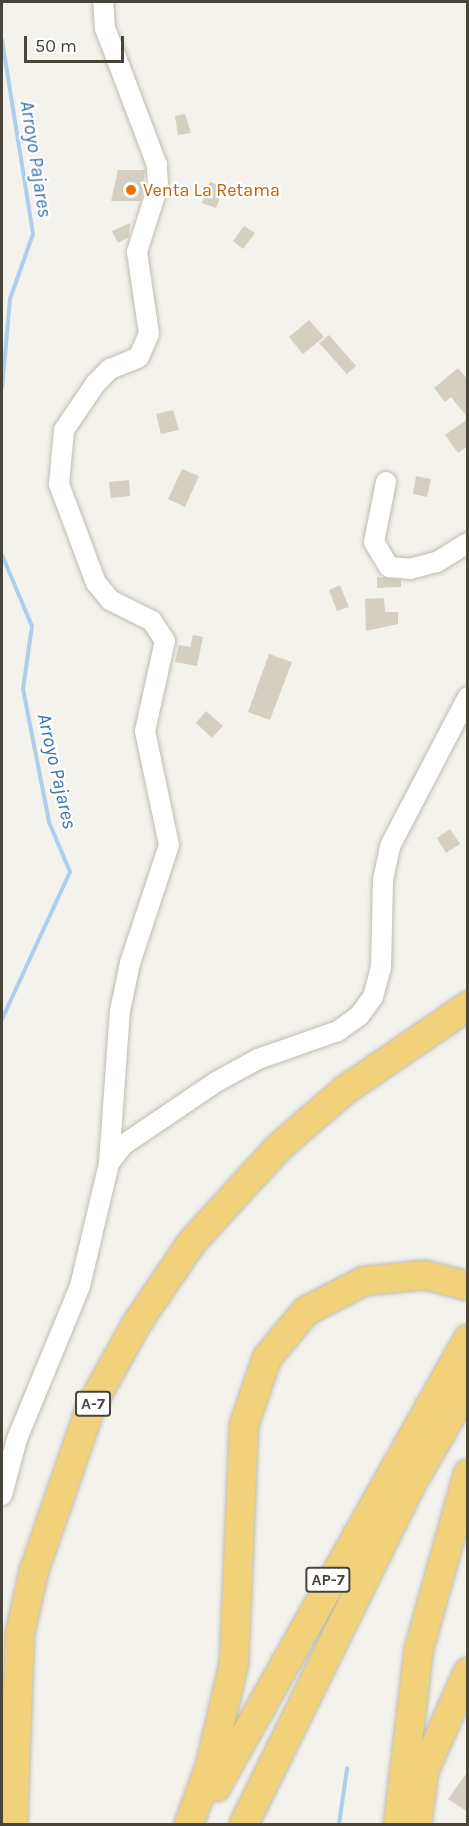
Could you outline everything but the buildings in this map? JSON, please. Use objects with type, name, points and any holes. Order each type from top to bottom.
[{"type":"highway","name":"A-7","points":[[13,1824],[20,1633],[59,1488],[91,1406],[137,1323],[192,1242],[279,1147],[345,1090],[468,1006]]},
{"type":"highway","points":[[189,1824],[210,1766],[234,1663],[244,1425],[267,1358],[306,1311],[364,1281],[425,1275],[468,1286]]},
{"type":"highway","name":"AP-7","points":[[196,1824],[347,1546],[468,1339]]},
{"type":"highway","name":"AP-7","points":[[244,1824],[410,1488],[468,1386]]},
{"type":"highway","points":[[398,1824],[419,1649],[468,1474]]},
{"type":"highway","points":[[2,1714],[9,1658],[20,1633]]},
{"type":"highway","points":[[417,1824],[424,1772],[468,1672]]},
{"type":"street","points":[[2,1495],[17,1439],[68,1326],[109,1163],[122,1001],[169,845],[145,731],[165,641],[152,621],[110,600],[96,583],[59,484],[64,430],[96,383],[110,369],[139,357],[150,334],[137,252],[158,186],[157,165],[105,28],[103,2]]},
{"type":"street","points":[[386,482],[374,542],[389,567],[410,569],[437,562],[468,543]]},
{"type":"street","points":[[109,1163],[123,1145],[216,1082],[258,1059],[338,1032],[359,1016],[373,996],[381,968],[383,880],[390,846],[468,697]]},
{"type":"waterway","name":"Arroyo Pajares","points":[[2,40],[33,234],[10,299],[2,388]]},
{"type":"waterway","name":"Arroyo Pajares","points":[[2,555],[32,626],[23,689],[49,822],[70,872],[2,1019]]},
{"type":"waterway","points":[[339,1824],[347,1769]]},
{"type":"place","name":"Venta La Retama","points":[[131,190]]}]
